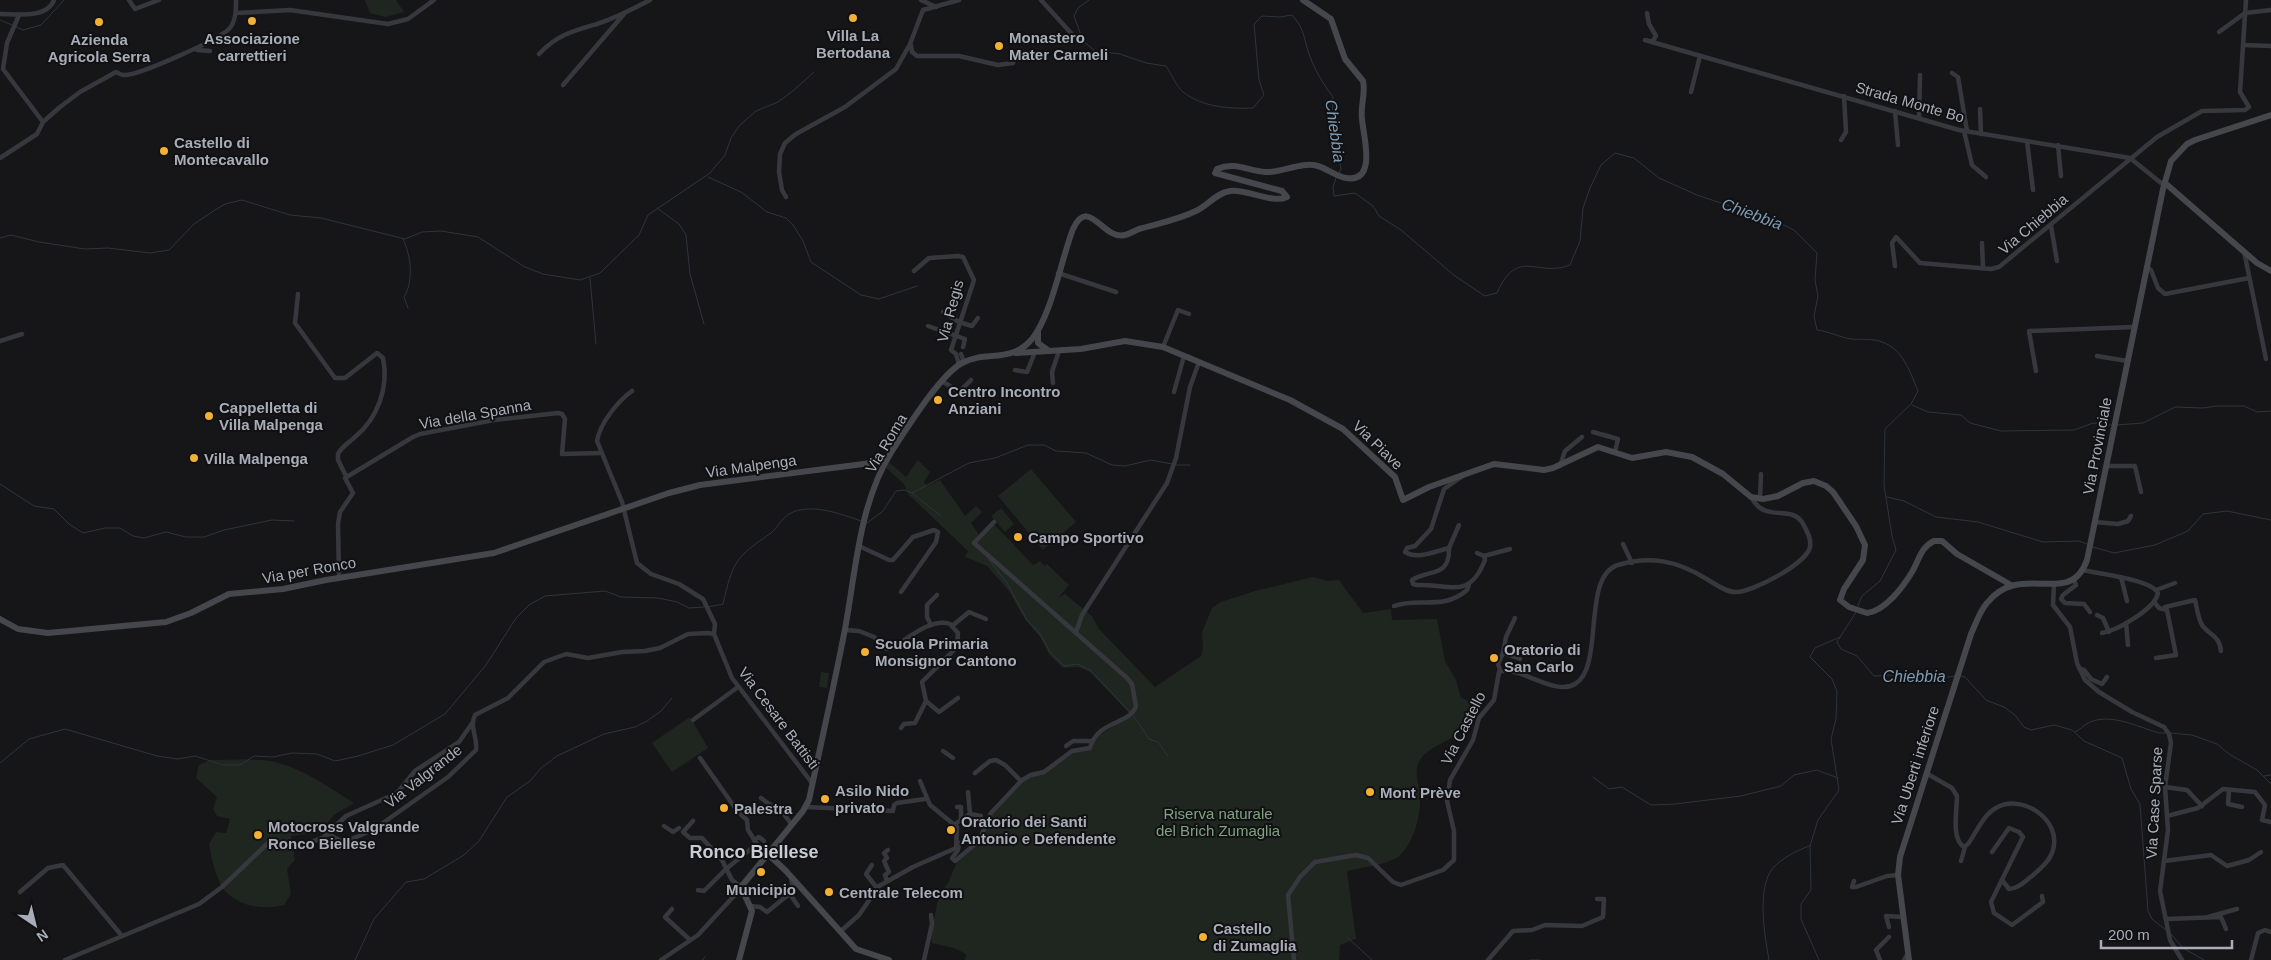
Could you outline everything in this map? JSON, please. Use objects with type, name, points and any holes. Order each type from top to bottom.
[{"type":"street","points":[[0,14],[19,15],[47,8],[54,0]]},
{"type":"street","points":[[129,0],[135,8],[159,0]]},
{"type":"street","points":[[0,158],[37,134],[43,122],[80,92],[116,72],[128,75],[197,50],[228,30],[236,13],[236,0]]},
{"type":"street","points":[[236,13],[290,10],[388,24],[408,19],[434,0]]},
{"type":"street","points":[[539,54],[548,44],[564,34],[624,12],[650,0]]},
{"type":"street","points":[[921,0],[937,7]]},
{"type":"street","points":[[786,197],[782,190],[780,172],[780,154],[785,143],[884,79],[896,69],[910,44],[922,12],[959,0]]},
{"type":"street","points":[[1040,0],[1071,34]]},
{"type":"street","points":[[1038,343],[1037,334],[1073,229],[1082,217],[1091,217],[1113,235],[1119,236],[1172,222],[1200,209],[1219,194],[1227,192],[1252,193],[1278,200],[1286,197],[1285,193],[1278,189],[1260,187],[1215,173],[1217,170],[1232,165],[1265,172],[1307,164],[1345,178],[1357,177],[1368,162],[1361,117],[1364,86],[1361,78],[1345,59],[1331,19],[1303,0]]},
{"type":"street","points":[[2246,0],[2243,45],[2271,46]]},
{"type":"street","points":[[2219,32],[2245,14],[2271,10]]},
{"type":"street","points":[[563,85],[624,12]]},
{"type":"street","points":[[1648,13],[1649,24],[1656,36],[1652,42]]},
{"type":"street","points":[[19,15],[4,53],[2,70],[43,122]]},
{"type":"street","name":"Strada Monte Bo","points":[[1646,40],[1966,131],[2130,158],[2162,183],[2165,183]]},
{"type":"street","points":[[910,44],[912,52],[917,56],[959,56],[998,65],[1013,63],[1016,55]]},
{"type":"street","name":"Via Chiebbia","points":[[1895,266],[1892,243],[1896,237],[1920,262],[1991,269],[2005,264],[2130,158],[2163,133],[2202,111],[2242,112],[2248,109],[2249,107],[2240,92],[2243,45]]},
{"type":"street","points":[[197,50],[210,52]]},
{"type":"street","points":[[1691,92],[1700,56]]},
{"type":"street","points":[[1952,73],[1958,77],[1972,165],[1986,177]]},
{"type":"street","points":[[1919,118],[1920,75]]},
{"type":"street","points":[[1841,140],[1846,132],[1844,96]]},
{"type":"street","points":[[1980,109],[1982,134]]},
{"type":"street","points":[[1895,111],[1898,145]]},
{"type":"street","name":"Via Provinciale","points":[[2084,570],[2146,267],[2165,183],[2172,161],[2187,144],[2211,133],[2271,115]]},
{"type":"street","points":[[2027,141],[2033,190]]},
{"type":"street","points":[[2058,145],[2061,176]]},
{"type":"street","points":[[2165,183],[2271,271]]},
{"type":"street","points":[[2051,226],[2058,261]]},
{"type":"street","points":[[1982,243],[1983,268]]},
{"type":"street","points":[[2244,250],[2248,278],[2266,359]]},
{"type":"street","name":"Via Regis","points":[[914,271],[929,258],[963,257],[974,280],[951,350],[962,364]]},
{"type":"street","points":[[2146,267],[2152,270],[2158,288],[2165,294],[2248,278]]},
{"type":"street","points":[[1058,273],[1116,292]]},
{"type":"street","points":[[298,294],[295,323],[335,378],[345,378],[377,353],[383,358],[385,385],[380,402],[362,430],[338,454],[338,460],[346,476],[346,481],[353,493],[340,512],[338,524],[339,578]]},
{"type":"street","points":[[1163,346],[1178,310],[1189,314]]},
{"type":"street","points":[[943,312],[959,322],[972,326],[978,318]]},
{"type":"street","points":[[961,354],[962,364],[1012,354],[1029,341],[1041,322]]},
{"type":"street","points":[[928,326],[965,339],[963,347]]},
{"type":"street","points":[[2036,371],[2030,331],[2134,327]]},
{"type":"street","points":[[0,341],[22,334]]},
{"type":"street","points":[[1029,341],[1038,343],[1050,351]]},
{"type":"street","points":[[1015,370],[1027,372],[1036,352],[1029,341]]},
{"type":"street","name":"Via Piave","points":[[1012,354],[1094,347],[1125,341],[1163,346],[1290,400],[1343,429],[1395,477],[1403,500],[1429,486],[1494,464],[1544,470],[1560,466],[1598,447],[1632,458],[1666,452],[1692,457],[1723,474],[1751,496]]},
{"type":"street","points":[[1053,383],[1052,372],[1059,350]]},
{"type":"street","points":[[1174,392],[1184,356]]},
{"type":"street","points":[[2098,356],[2127,361]]},
{"type":"street","points":[[1076,632],[1077,624],[1082,614],[1167,483],[1176,458],[1190,387],[1199,362]]},
{"type":"street","name":"Via Roma","points":[[741,889],[806,808],[845,630],[864,522],[873,488],[885,463],[942,381],[962,364]]},
{"type":"street","points":[[942,381],[959,392],[971,380]]},
{"type":"street","points":[[600,453],[597,441],[598,434],[621,399],[632,391]]},
{"type":"street","name":"Via della Spanna","points":[[346,476],[420,434],[518,417],[562,414],[565,419],[562,454],[600,453]]},
{"type":"street","points":[[1593,432],[1618,439],[1615,452]]},
{"type":"street","points":[[1560,466],[1565,451],[1582,437]]},
{"type":"street","name":"Via Cesare Battisti","points":[[600,453],[622,502],[637,564],[650,574],[694,592],[708,607],[714,624],[714,634],[725,666],[738,687],[812,783]]},
{"type":"street","name":"Via Malpenga","points":[[623,510],[669,493],[700,486],[866,463],[885,463]]},
{"type":"street","points":[[2106,466],[2135,466],[2141,492]]},
{"type":"street","points":[[1449,548],[1428,554],[1408,554],[1404,552],[1407,548],[1415,546],[1431,528],[1444,489],[1461,480],[1465,474]]},
{"type":"street","points":[[1760,498],[1761,474]]},
{"type":"street","points":[[1751,496],[1760,498],[1778,496],[1803,483],[1814,481],[1826,486],[1833,492],[1856,526],[1864,545],[1864,560],[1841,597],[1842,602],[1861,612],[1870,613],[1893,596],[1912,572],[1924,548],[1934,541],[1942,542],[2011,585]]},
{"type":"street","points":[[1500,670],[1557,685],[1571,686],[1578,683],[1587,664],[1592,646],[1601,581],[1606,571],[1617,565],[1650,559],[1664,560],[1691,570],[1733,592],[1746,592],[1756,589],[1806,556],[1810,547],[1810,538],[1801,521],[1795,515],[1764,511],[1751,496]]},
{"type":"street","name":"Via per Ronco","points":[[0,619],[18,629],[39,633],[166,622],[191,613],[228,594],[283,589],[494,553],[623,510]]},
{"type":"street","points":[[2094,522],[2118,524],[2128,521],[2131,516]]},
{"type":"street","points":[[994,522],[974,543],[1130,680],[1135,695],[1135,710],[1127,717],[1115,721],[1093,738],[1073,741],[1066,746]]},
{"type":"street","points":[[1459,525],[1449,548],[1449,559],[1446,566],[1427,576],[1412,580],[1413,584],[1451,587],[1469,584],[1474,581],[1483,564],[1484,556]]},
{"type":"street","points":[[859,546],[889,560],[893,560],[912,537],[934,530],[938,532],[936,542],[901,592]]},
{"type":"street","points":[[1623,544],[1632,562]]},
{"type":"street","points":[[1477,553],[1484,556],[1510,549]]},
{"type":"street","points":[[2090,612],[2084,604],[2065,603],[2061,599],[2063,595],[2076,585],[2074,580],[2084,570],[2121,577],[2156,590],[2176,583]]},
{"type":"street","points":[[2121,577],[2127,601]]},
{"type":"street","points":[[1998,578],[1998,592]]},
{"type":"street","name":"Via Uberti inferiore","points":[[1908,957],[1898,875],[1902,846],[1971,634],[1986,604],[1998,592],[2011,585],[2030,582],[2065,584],[2074,580]]},
{"type":"street","points":[[1394,606],[1407,603],[1430,604],[1454,599],[1468,590],[1469,584]]},
{"type":"street","name":"Via Case Sparse","points":[[2054,584],[2053,605],[2070,627],[2079,668],[2085,680],[2099,692],[2132,712],[2155,721],[2170,736],[2165,787],[2167,816],[2160,891],[2172,947],[2182,960]]},
{"type":"street","points":[[2102,633],[2126,623],[2154,602],[2158,593],[2156,590]]},
{"type":"street","points":[[931,625],[926,610],[929,601],[937,594]]},
{"type":"street","points":[[2154,602],[2159,608],[2165,608],[2195,600],[2202,625],[2215,636],[2220,644],[2220,651]]},
{"type":"street","points":[[2156,658],[2176,655],[2172,626],[2165,608]]},
{"type":"street","points":[[952,626],[969,612],[986,619]]},
{"type":"street","points":[[2097,615],[2103,618],[2108,632]]},
{"type":"street","name":"Via Castello","points":[[1294,960],[1288,895],[1300,877],[1315,862],[1356,855],[1368,858],[1393,882],[1401,884],[1442,870],[1454,860],[1454,831],[1447,801],[1450,780],[1473,740],[1479,718],[1494,700],[1500,670],[1498,664],[1503,653],[1506,637],[1515,618]]},
{"type":"street","points":[[845,630],[859,631],[874,637],[887,649],[892,648],[931,625],[945,622],[952,626],[958,633],[957,645],[922,682],[926,701],[939,712],[958,698]]},
{"type":"street","points":[[2126,623],[2128,645]]},
{"type":"street","points":[[65,960],[205,900],[268,843],[299,846],[311,844],[328,834],[346,816],[397,793],[415,771],[459,742],[473,722],[475,715],[501,704],[537,668],[550,660],[566,654],[588,658],[622,652],[645,651],[660,648],[688,634],[708,632],[714,634]]},
{"type":"street","points":[[1503,653],[1520,659]]},
{"type":"street","points":[[2079,668],[2095,682],[2102,684],[2108,677]]},
{"type":"street","points":[[693,720],[738,687]]},
{"type":"street","points":[[901,728],[904,724],[915,723],[926,701]]},
{"type":"street","name":"Via Valgrande","points":[[328,834],[341,841],[349,840],[373,830],[448,777],[476,750],[477,742],[474,736],[473,722]]},
{"type":"street","points":[[920,781],[930,805],[955,824],[957,842],[959,842],[958,850],[952,858],[955,861],[980,841],[991,813],[1021,781],[1031,775],[1044,772],[1072,751],[1090,748],[1093,738]]},
{"type":"street","points":[[943,751],[953,758]]},
{"type":"street","points":[[700,758],[738,812],[747,820],[748,830],[755,842],[791,876],[856,949],[889,960]]},
{"type":"street","points":[[975,773],[990,761],[996,760],[1021,781]]},
{"type":"street","points":[[1926,773],[1954,790],[1957,796],[1957,837],[1960,845],[1965,848]]},
{"type":"street","points":[[2165,787],[2187,790],[2202,806]]},
{"type":"street","points":[[2167,816],[2202,806],[2223,790],[2255,792],[2265,805],[2262,820],[2271,822]]},
{"type":"street","points":[[2229,791],[2228,804],[2242,807]]},
{"type":"street","points":[[968,792],[970,814]]},
{"type":"street","points":[[761,798],[772,806],[778,806],[792,826]]},
{"type":"street","points":[[806,808],[893,810],[894,805],[898,803],[926,798]]},
{"type":"street","points":[[1961,861],[1965,848],[1988,814],[1996,808],[2017,803],[2037,811],[2051,829],[2054,838],[2053,849],[2048,860],[2014,889],[2009,889],[2002,880]]},
{"type":"street","points":[[957,807],[961,807],[961,819]]},
{"type":"street","points":[[955,824],[970,814],[981,816]]},
{"type":"street","points":[[664,826],[674,832],[682,830],[693,821]]},
{"type":"street","points":[[1992,852],[2009,828],[2019,832],[2023,837],[1991,902],[1994,913],[2012,925],[2023,919],[2043,902],[2042,896]]},
{"type":"street","points":[[682,830],[690,838],[702,838],[722,860],[732,880],[741,889],[751,906],[752,918],[739,960]]},
{"type":"street","points":[[698,890],[704,891],[750,849],[759,837],[764,841]]},
{"type":"street","points":[[841,931],[859,915],[877,888],[914,866],[952,851],[956,848],[957,842]]},
{"type":"street","points":[[887,881],[885,875],[889,872],[884,861],[887,858],[884,854],[888,850]]},
{"type":"street","points":[[2164,861],[2211,855],[2226,866],[2249,860],[2261,852]]},
{"type":"street","points":[[20,892],[48,868],[63,865],[122,936]]},
{"type":"street","points":[[872,865],[866,874],[877,888]]},
{"type":"street","points":[[1854,881],[1852,887],[1856,888],[1887,876],[1898,875]]},
{"type":"street","points":[[751,906],[760,907],[767,912],[794,891],[791,876]]},
{"type":"street","points":[[661,960],[704,930],[741,889]]},
{"type":"street","points":[[790,894],[798,906]]},
{"type":"street","points":[[1488,960],[1513,931],[1532,930],[1545,925],[1582,926],[1603,917],[1604,899],[1597,899]]},
{"type":"street","points":[[672,909],[665,917],[690,940]]},
{"type":"street","points":[[2199,918],[2238,909]]},
{"type":"street","points":[[924,960],[932,924],[931,915]]},
{"type":"street","points":[[1889,927],[1886,916],[1903,917]]},
{"type":"street","points":[[2166,919],[2222,918],[2226,929]]},
{"type":"street","points":[[2251,960],[2258,933],[2265,930],[2271,932]]},
{"type":"street","points":[[1880,960],[1876,950],[1889,937]]},
{"type":"street","points":[[1904,960],[1908,957]]},
{"type":"green space","points":[[365,0],[396,0],[404,12],[385,17],[370,13]]},
{"type":"green space","name":"Riserva naturale del Brich Zumaglia","points":[[918,460],[930,472],[924,482],[927,486],[940,480],[965,516],[976,506],[982,512],[971,523],[979,535],[992,522],[1033,565],[1040,561],[1045,566],[1047,564],[1069,585],[1059,597],[1065,594],[1092,616],[1099,629],[1155,687],[1201,656],[1203,647],[1202,632],[1212,608],[1221,602],[1255,591],[1313,577],[1328,581],[1339,580],[1363,613],[1391,609],[1392,620],[1437,619],[1445,661],[1456,680],[1461,698],[1474,703],[1471,717],[1459,734],[1429,750],[1419,762],[1417,775],[1420,792],[1419,812],[1416,828],[1409,844],[1395,859],[1347,871],[1356,939],[1340,945],[1339,960],[965,960],[966,954],[954,948],[932,943],[931,934],[939,895],[948,883],[957,862],[980,843],[992,813],[1022,782],[1073,752],[1091,750],[1095,738],[1131,715],[1090,672],[1078,667],[1063,668],[1049,654],[1040,637],[1024,618],[1009,591],[987,566],[965,557],[968,551],[908,494],[904,484],[886,468],[889,462],[906,477]]},
{"type":"green space","points":[[1031,469],[1076,522],[1043,550],[998,496]]},
{"type":"green space","points":[[1001,508],[1014,524],[1005,532],[991,516]]},
{"type":"green space","points":[[821,672],[829,673],[827,688],[819,687]]},
{"type":"green space","points":[[690,717],[708,748],[672,772],[652,743]]},
{"type":"green space","name":"Motocross Valgrande Ronco Biellese","points":[[210,760],[264,760],[276,762],[300,771],[354,803],[334,815],[323,828],[313,833],[291,836],[295,860],[287,869],[291,894],[284,905],[261,907],[246,904],[232,897],[220,883],[209,844],[216,832],[226,833],[230,819],[217,816],[213,809],[217,797],[196,778],[199,765]]},
{"type":"waterway","name":"Chiebbia","points":[[16,27],[23,30],[41,25],[64,0]]},
{"type":"waterway","name":"Chiebbia","points":[[1089,0],[1078,8],[1074,16],[1083,41],[1095,51],[1120,54],[1146,63],[1166,66],[1180,89],[1190,97],[1207,104],[1235,108],[1253,108],[1264,95],[1259,80],[1254,24],[1262,16],[1280,17],[1292,15],[1301,28],[1315,69],[1333,97],[1332,120],[1341,169],[1339,173]]},
{"type":"waterway","name":"Chiebbia","points":[[0,20],[12,25]]},
{"type":"waterway","points":[[0,238],[11,235],[39,242],[85,249],[108,248],[150,253],[169,250],[194,224],[225,204],[242,200],[290,215],[321,218],[405,239],[422,232],[441,231],[478,237],[525,267],[543,274],[580,280],[600,273],[639,235],[648,215],[710,173],[725,155],[731,138],[740,125],[756,111],[778,102],[814,72]]},
{"type":"waterway","name":"Chiebbia","points":[[1336,178],[1333,187],[1334,196],[1355,193],[1373,206],[1379,216],[1401,230],[1455,276],[1485,296],[1497,293],[1505,279],[1513,271],[1521,267],[1558,268],[1570,265],[1580,241],[1583,208],[1590,188],[1601,165],[1615,153],[1634,158],[1659,178],[1697,195],[1780,223],[1794,230],[1817,253],[1815,280],[1818,296],[1814,316],[1817,330],[1851,339],[1878,341],[1889,345],[1905,362],[1918,391],[1911,404],[1885,429],[1884,485],[1896,550],[1880,581],[1862,596],[1858,606]]},
{"type":"waterway","points":[[708,177],[741,192],[767,212],[786,218],[803,241],[811,262],[861,295],[879,299],[917,286]]},
{"type":"waterway","points":[[657,208],[679,224],[686,235],[690,274],[704,324]]},
{"type":"waterway","points":[[403,239],[408,253],[410,268],[409,283],[404,297],[408,308]]},
{"type":"waterway","points":[[590,278],[596,344]]},
{"type":"waterway","points":[[1912,405],[1928,412],[1961,415],[1970,423],[2001,431],[2074,430],[2093,423],[2111,425]]},
{"type":"waterway","points":[[2117,425],[2143,423],[2175,407],[2244,406],[2257,412],[2271,411]]},
{"type":"waterway","points":[[867,523],[883,511],[896,491],[904,490],[912,493],[969,463],[995,458],[1028,445],[1044,445],[1056,451],[1086,453],[1112,465],[1125,466],[1151,460],[1172,464]]},
{"type":"waterway","points":[[1176,465],[1190,465]]},
{"type":"waterway","points":[[0,484],[34,506],[54,509],[69,524],[83,533],[105,528],[120,528],[133,536],[144,538],[166,532],[186,537],[204,537],[224,530],[272,520],[294,521]]},
{"type":"waterway","points":[[912,493],[941,516]]},
{"type":"waterway","points":[[1887,497],[1904,501],[1936,517],[1978,522],[2043,542],[2079,541],[2087,544]]},
{"type":"waterway","points":[[708,607],[723,604],[730,578],[737,562],[771,533],[789,514],[806,509],[816,509],[861,521]]},
{"type":"waterway","points":[[2093,547],[2114,553],[2155,545],[2188,531],[2203,514],[2227,511],[2271,520]]},
{"type":"waterway","points":[[987,557],[1007,583],[1027,620],[1041,635],[1050,652],[1064,666],[1077,664],[1090,670],[1130,712]]},
{"type":"waterway","points":[[0,763],[29,739],[65,729],[157,756],[178,759],[195,756],[223,765],[240,765],[254,756],[273,757],[292,753],[317,754],[335,761],[358,756],[393,745],[445,714],[486,665],[516,618],[529,605],[545,596],[605,591],[621,597],[658,598],[677,602],[689,608],[704,607]]},
{"type":"waterway","name":"Chiebbia","points":[[1856,612],[1837,642],[1841,649],[1857,656],[1874,676],[1894,675],[1934,679],[1955,676]]},
{"type":"waterway","points":[[1819,960],[1801,919],[1801,904],[1811,890],[1810,846],[1818,820],[1839,790],[1831,739],[1836,719],[1837,691],[1832,679],[1810,657],[1815,648],[1840,637]]},
{"type":"waterway","name":"Chiebbia","points":[[1961,676],[1965,677],[1986,700],[2004,707],[2015,715],[2024,727],[2031,730],[2054,725],[2072,730],[2084,741],[2122,758],[2131,789],[2140,804],[2148,911],[2152,919],[2167,931]]},
{"type":"waterway","points":[[355,960],[374,919],[406,882],[424,879],[464,855],[479,841],[507,797],[530,781],[541,768],[557,756],[604,734],[635,727],[647,721],[661,711],[672,698]]},
{"type":"waterway","points":[[1133,716],[1137,721]]},
{"type":"waterway","points":[[2075,732],[2088,723],[2105,719],[2124,722],[2159,733],[2166,733]]},
{"type":"waterway","points":[[1138,722],[1149,739],[1158,742],[1168,756]]},
{"type":"waterway","points":[[2170,733],[2192,735],[2217,744],[2229,754],[2257,770],[2271,784]]},
{"type":"waterway","points":[[1593,777],[1609,789],[1622,787],[1651,805],[1741,796],[1781,786],[1794,775],[1817,770],[1838,778]]},
{"type":"waterway","points":[[2264,776],[2271,775]]},
{"type":"waterway","points":[[1769,960],[1763,913],[1763,900],[1768,877],[1773,868],[1781,861],[1809,846]]},
{"type":"waterway","name":"Chiebbia","points":[[2170,933],[2183,948],[2204,960]]},
{"type":"waterway","points":[[1348,938],[1372,960]]},
{"type":"waterway","points":[[702,960],[705,957]]},
{"type":"waterway","points":[[1530,960],[1539,960]]},
{"type":"place","name":"Villa La Bertodana","points":[[853,18]]},
{"type":"place","name":"Associazione carrettieri","points":[[252,21]]},
{"type":"place","name":"Azienda Agricola Serra","points":[[99,22]]},
{"type":"place","name":"Monastero Mater Carmeli","points":[[999,46]]},
{"type":"place","name":"Castello di Montecavallo","points":[[164,151]]},
{"type":"place","name":"Centro Incontro Anziani","points":[[938,400]]},
{"type":"place","name":"Cappelletta di Villa Malpenga","points":[[209,416]]},
{"type":"place","name":"Villa Malpenga","points":[[194,458]]},
{"type":"place","name":"Campo Sportivo","points":[[1018,537]]},
{"type":"place","name":"Scuola Primaria Monsignor Cantono","points":[[865,652]]},
{"type":"place","name":"Oratorio di San Carlo","points":[[1494,658]]},
{"type":"place","name":"Mont Prève","points":[[1370,792]]},
{"type":"place","name":"Asilo Nido privato","points":[[825,799]]},
{"type":"place","name":"Palestra","points":[[724,808]]},
{"type":"place","name":"Oratorio dei Santi Antonio e Defendente","points":[[951,830]]},
{"type":"place","name":"Motocross Valgrande Ronco Biellese","points":[[258,835]]},
{"type":"place","name":"Municipio","points":[[761,872]]},
{"type":"place","name":"Centrale Telecom","points":[[829,892]]},
{"type":"place","name":"Castello di Zumaglia","points":[[1203,937]]},
{"type":"district","name":"Ronco Biellese","points":[[754,852]]}]
